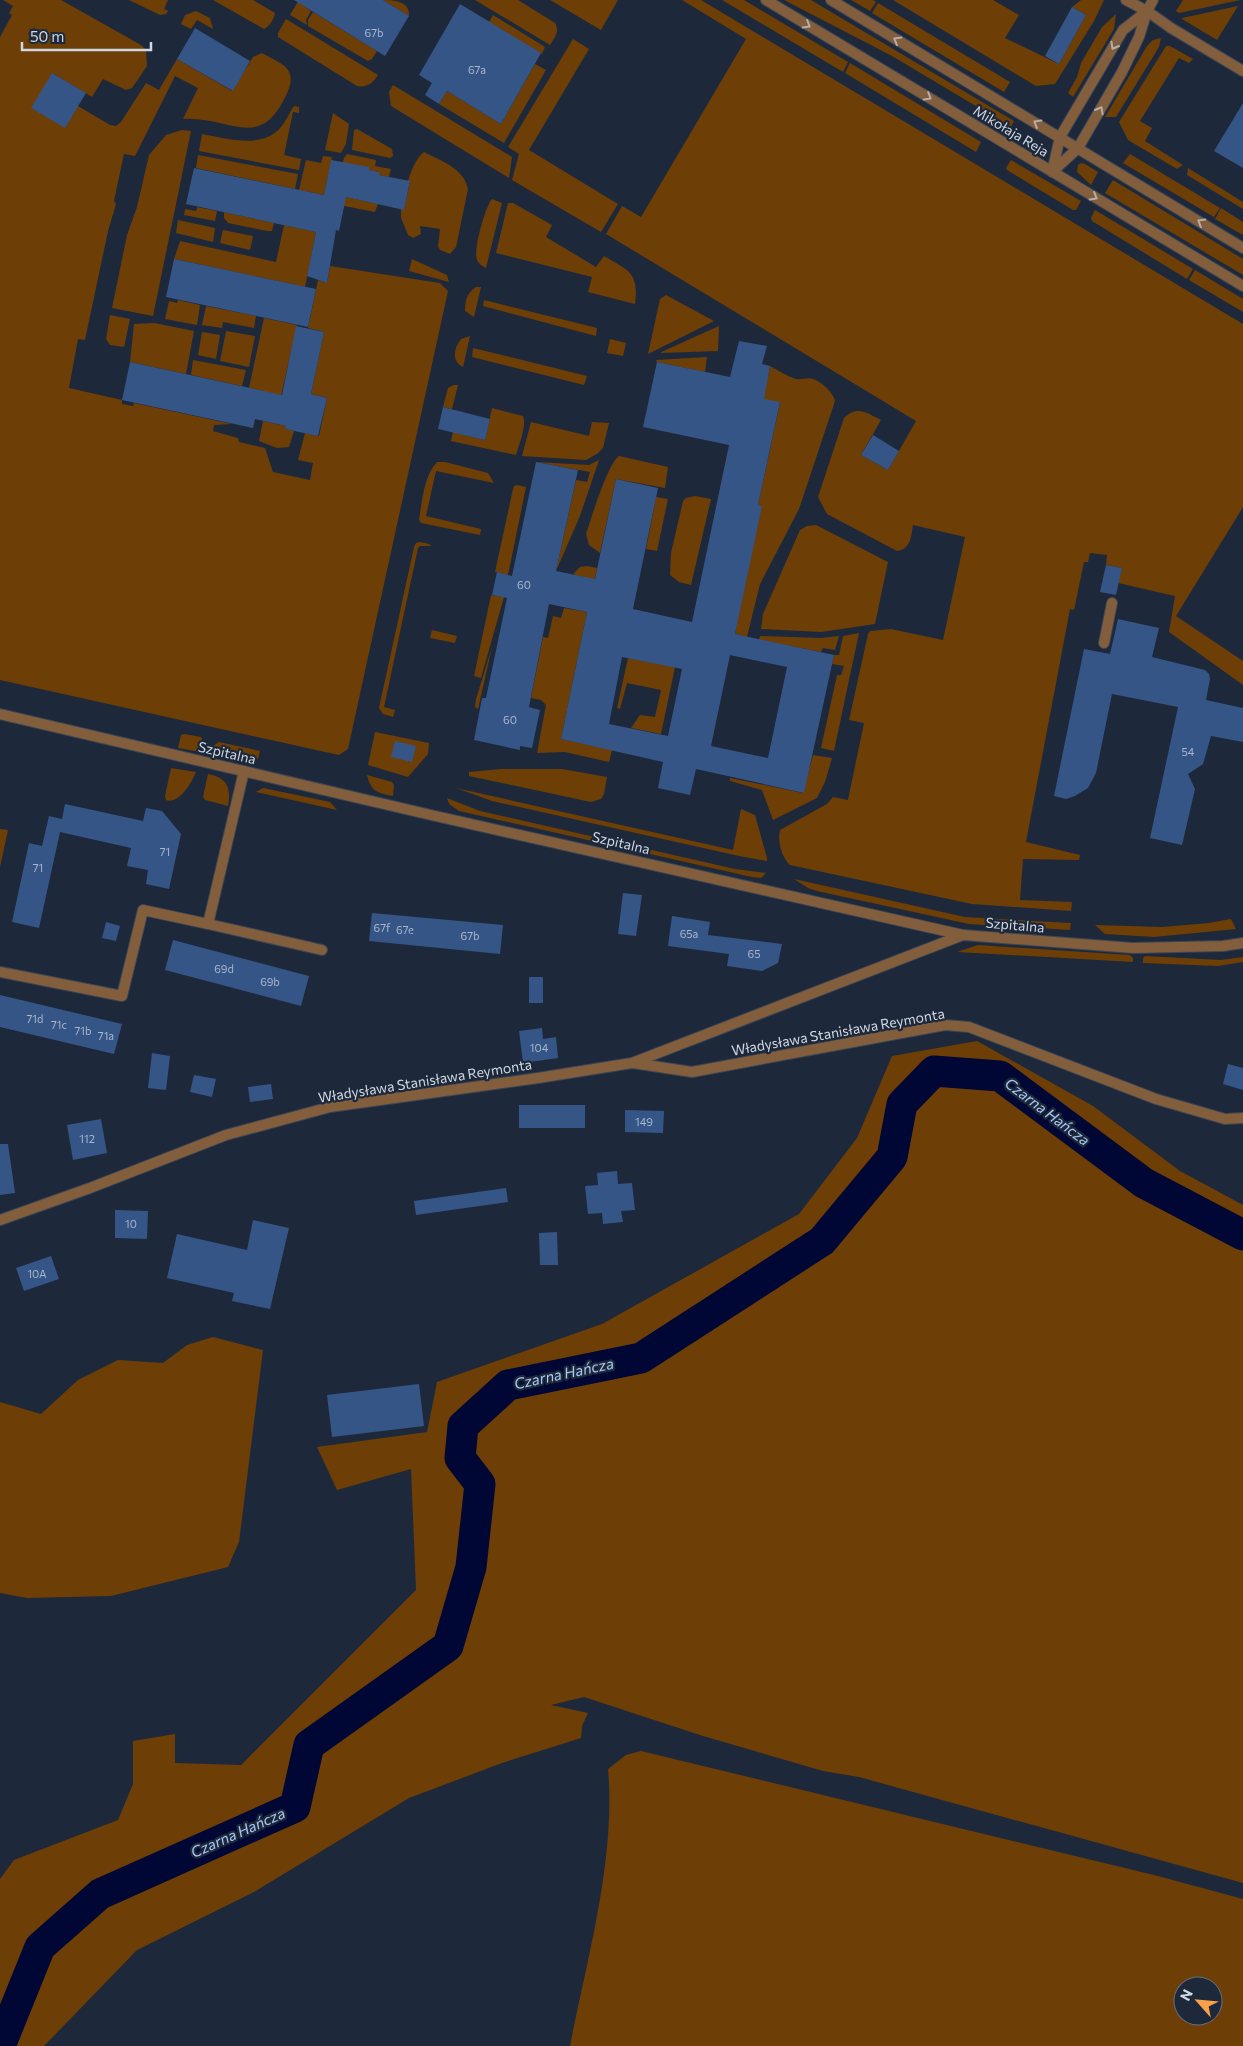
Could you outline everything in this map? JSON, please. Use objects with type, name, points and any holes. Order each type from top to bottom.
[{"type":"street","name":"Mikołaja Reja","points":[[766,0],[1243,286]]},
{"type":"street","name":"Mikołaja Reja","points":[[831,0],[1243,248]]},
{"type":"street","points":[[1126,0],[1243,71]]},
{"type":"street","points":[[1052,172],[1078,148],[1122,72],[1153,0]]},
{"type":"street","points":[[1052,172],[1060,137],[1123,30],[1147,11]]},
{"type":"street","points":[[1104,643],[1112,603]]},
{"type":"street","name":"Szpitalna","points":[[0,714],[431,815],[963,935],[1133,948],[1177,949],[1243,943]]},
{"type":"street","points":[[208,924],[244,771]]},
{"type":"street","points":[[0,972],[122,996],[142,910],[322,950]]},
{"type":"street","name":"Władysława Stanisława Reymonta","points":[[0,1220],[90,1188],[226,1135],[330,1107],[632,1063],[963,935]]},
{"type":"street","name":"Władysława Stanisława Reymonta","points":[[632,1063],[692,1072],[945,1025],[970,1027],[1156,1099],[1225,1120],[1243,1118]]},
{"type":"shaded area","points":[[3,0],[61,0],[141,45],[146,50],[147,66],[132,88],[126,90],[103,79],[92,97],[52,73],[78,106],[110,125],[116,126],[121,122],[146,83],[159,90],[177,59],[232,91],[253,57],[262,53],[280,63],[289,71],[291,76],[288,91],[278,110],[267,122],[256,127],[243,128],[200,120],[183,119],[198,88],[175,76],[135,156],[124,154],[114,201],[116,204],[108,231],[85,340],[78,339],[69,388],[122,400],[122,404],[133,406],[134,403],[232,424],[214,425],[213,431],[238,438],[239,442],[265,448],[273,472],[310,480],[313,463],[298,460],[305,433],[319,436],[327,398],[311,394],[324,332],[308,328],[318,280],[327,283],[330,266],[440,283],[448,291],[348,749],[339,755],[0,680],[0,37],[12,15],[9,13],[13,6]]},
{"type":"shaded area","points":[[129,0],[168,0],[164,9],[168,11],[166,14],[160,15]]},
{"type":"shaded area","points":[[213,0],[253,0],[275,13],[274,18],[268,27],[264,29]]},
{"type":"shaded area","points":[[299,0],[307,0],[304,6],[311,11],[306,20],[307,25],[290,15]]},
{"type":"shaded area","points":[[383,0],[404,4],[409,11],[409,16]]},
{"type":"shaded area","points":[[475,0],[518,0],[555,23],[556,34],[550,45]]},
{"type":"shaded area","points":[[550,0],[618,0],[601,30]]},
{"type":"shaded area","points":[[682,0],[701,0],[1243,324],[1243,507],[1176,616],[1243,661],[1243,685],[1169,632],[1175,596],[1118,583],[1122,568],[1106,565],[1107,555],[1090,553],[1088,562],[1084,562],[1074,610],[1070,609],[1026,842],[1080,855],[1079,860],[1023,859],[1020,900],[1072,902],[1071,911],[972,904],[790,865],[783,854],[779,839],[780,830],[827,804],[833,797],[848,800],[864,723],[849,720],[868,634],[870,631],[891,629],[943,640],[965,537],[913,525],[908,545],[902,550],[897,551],[827,514],[818,497],[844,418],[858,411],[881,420],[861,455],[888,470],[916,421],[606,234],[622,206],[641,217],[746,39]]},
{"type":"shaded area","points":[[722,0],[744,0],[848,62],[843,72]]},
{"type":"shaded area","points":[[784,0],[811,0],[1014,121],[1011,127],[892,56]]},
{"type":"shaded area","points":[[851,0],[873,0],[876,2],[870,11]]},
{"type":"shaded area","points":[[893,0],[993,0],[1019,15],[1005,38],[1059,64],[1086,15],[1072,7],[1081,0],[1104,0],[1094,21],[1055,84],[1036,86]]},
{"type":"shaded area","points":[[1183,0],[1240,0],[1179,13],[1176,11]]},
{"type":"shaded area","points":[[878,3],[1010,82],[1004,92],[872,13]]},
{"type":"shaded area","points":[[1238,6],[1217,40],[1182,19],[1182,18]]},
{"type":"shaded area","points":[[196,11],[210,18],[213,29],[197,20],[191,29],[181,24],[185,15]]},
{"type":"shaded area","points":[[313,12],[377,51],[372,59],[368,61],[308,26],[308,20]]},
{"type":"shaded area","points":[[1116,14],[1114,29],[1073,97],[1068,93],[1077,77],[1081,63],[1102,27]]},
{"type":"shaded area","points":[[493,15],[545,47],[542,54],[489,22]]},
{"type":"shaded area","points":[[286,19],[378,75],[369,84],[357,86],[278,37],[278,33]]},
{"type":"shaded area","points":[[1161,38],[1159,47],[1116,117],[1105,117],[1147,46],[1153,40]]},
{"type":"shaded area","points":[[573,39],[589,49],[529,150],[618,204],[601,232],[512,180],[519,154],[508,147]]},
{"type":"shaded area","points":[[1166,46],[1170,46],[1193,59],[1189,63],[1179,58],[1140,121],[1152,128],[1145,141],[1183,165],[1177,169],[1128,140],[1119,122]]},
{"type":"shaded area","points":[[850,63],[981,142],[976,152],[845,73]]},
{"type":"shaded area","points":[[535,64],[546,70],[504,143],[439,104],[447,91],[501,124]]},
{"type":"shaded area","points":[[393,85],[512,157],[509,178],[391,106],[389,92]]},
{"type":"shaded area","points":[[294,106],[299,107],[299,113],[293,112],[284,155],[301,159],[299,170],[199,151],[202,134],[243,141],[264,138],[273,134],[283,125]]},
{"type":"shaded area","points":[[333,113],[349,124],[346,144],[341,153],[325,150]]},
{"type":"shaded area","points":[[357,129],[392,149],[393,156],[390,158],[352,150],[354,130]]},
{"type":"shaded area","points":[[182,130],[191,131],[153,316],[112,308],[127,235],[137,207],[149,155],[166,135]]},
{"type":"shaded area","points":[[424,152],[457,170],[466,182],[468,189],[456,247],[450,254],[440,250],[438,246],[440,229],[420,226],[421,234],[413,238],[408,235],[401,218],[401,209],[404,209],[410,182],[408,181],[409,177],[416,161]]},
{"type":"shaded area","points":[[347,154],[376,160],[375,166],[391,169],[389,177],[379,175],[379,172],[342,165]]},
{"type":"shaded area","points":[[1130,154],[1220,208],[1214,217],[1123,163]]},
{"type":"shaded area","points":[[198,155],[298,174],[295,189],[196,168]]},
{"type":"shaded area","points":[[323,156],[332,157],[324,195],[299,190],[306,160],[321,163]]},
{"type":"shaded area","points":[[1011,160],[1081,201],[1076,210],[1073,210],[1007,170],[1006,168]]},
{"type":"shaded area","points":[[1081,163],[1098,172],[1091,185],[1077,172],[1078,165]]},
{"type":"shaded area","points":[[1188,168],[1243,202],[1243,209],[1187,175]]},
{"type":"shaded area","points":[[1113,180],[1243,259],[1243,275],[1105,193]]},
{"type":"shaded area","points":[[337,195],[378,204],[375,212],[344,206]]},
{"type":"shaded area","points":[[492,199],[502,203],[486,268],[477,260],[476,255],[483,219]]},
{"type":"shaded area","points":[[508,203],[513,203],[552,225],[546,237],[596,267],[604,256],[626,269],[634,279],[635,304],[588,292],[592,277],[496,253]]},
{"type":"shaded area","points":[[197,207],[217,211],[215,221],[184,215],[185,209],[196,211]]},
{"type":"shaded area","points":[[1221,208],[1243,222],[1243,235],[1215,219]]},
{"type":"shaded area","points":[[1095,210],[1193,269],[1187,279],[1092,221],[1091,218]]},
{"type":"shaded area","points":[[224,212],[274,223],[272,231],[228,223],[224,218]]},
{"type":"shaded area","points":[[178,220],[215,228],[213,242],[176,233]]},
{"type":"shaded area","points":[[284,225],[316,232],[305,287],[174,259],[180,241],[276,262]]},
{"type":"shaded area","points":[[223,230],[253,236],[250,250],[220,243]]},
{"type":"shaded area","points":[[412,259],[447,275],[449,282],[409,271]]},
{"type":"shaded area","points":[[1195,270],[1243,299],[1243,312],[1189,280]]},
{"type":"shaded area","points":[[476,287],[481,287],[474,317],[465,311],[465,307],[469,294]]},
{"type":"shaded area","points":[[666,295],[714,321],[648,354],[660,299]]},
{"type":"shaded area","points":[[178,300],[200,305],[197,325],[165,319],[169,301],[177,303]]},
{"type":"shaded area","points":[[484,300],[597,328],[596,336],[483,306]]},
{"type":"shaded area","points":[[206,306],[256,316],[254,328],[223,322],[222,328],[202,325]]},
{"type":"shaded area","points":[[110,315],[130,319],[124,347],[110,345],[106,339]]},
{"type":"shaded area","points":[[264,318],[297,325],[281,396],[249,388]]},
{"type":"shaded area","points":[[154,323],[194,331],[186,374],[130,362],[134,324]]},
{"type":"shaded area","points":[[719,326],[718,351],[659,353]]},
{"type":"shaded area","points":[[226,331],[255,336],[249,367],[220,361]]},
{"type":"shaded area","points":[[202,332],[220,335],[216,359],[198,355]]},
{"type":"shaded area","points":[[470,336],[463,367],[455,358],[455,350],[461,339]]},
{"type":"shaded area","points":[[610,339],[626,343],[623,356],[607,353]]},
{"type":"shaded area","points":[[473,348],[587,376],[584,385],[472,357]]},
{"type":"shaded area","points":[[707,357],[705,372],[657,362],[656,360]]},
{"type":"shaded area","points":[[193,360],[246,370],[242,386],[191,375]]},
{"type":"shaded area","points":[[770,366],[796,379],[809,378],[816,380],[830,391],[835,401],[799,509],[760,584],[747,637],[735,634],[758,505],[780,403],[761,399],[753,374],[768,377]]},
{"type":"shaded area","points":[[458,385],[452,409],[443,407],[448,388]]},
{"type":"shaded area","points":[[492,408],[523,416],[523,430],[516,455],[451,441],[453,432],[485,440]]},
{"type":"shaded area","points":[[263,421],[286,426],[286,429],[294,431],[289,447],[277,448],[259,441]]},
{"type":"shaded area","points":[[531,422],[589,436],[592,422],[609,423],[603,448],[586,460],[522,456]]},
{"type":"shaded area","points":[[619,456],[668,467],[665,488],[616,479],[600,553],[589,545],[586,534],[605,480]]},
{"type":"shaded area","points":[[599,460],[580,516],[556,571],[576,480],[587,482],[590,472],[536,462],[589,465]]},
{"type":"shaded area","points":[[437,462],[445,462],[488,473],[494,483],[436,471],[426,516],[481,529],[480,535],[421,523],[419,520],[426,481]]},
{"type":"shaded area","points":[[517,485],[526,487],[508,575],[495,572],[513,489]]},
{"type":"shaded area","points":[[695,496],[711,499],[691,585],[679,582],[670,575],[671,553],[683,501],[686,498]]},
{"type":"shaded area","points":[[656,497],[668,499],[657,551],[646,549]]},
{"type":"shaded area","points":[[816,525],[888,562],[875,624],[821,632],[761,629],[763,614],[800,530],[807,526]]},
{"type":"shaded area","points":[[420,542],[431,546],[420,546],[418,548],[384,707],[395,710],[393,717],[383,714],[379,708],[414,547],[416,543]]},
{"type":"shaded area","points":[[580,567],[597,568],[590,603],[576,575],[573,574]]},
{"type":"shaded area","points":[[491,595],[504,597],[481,678],[474,676]]},
{"type":"shaded area","points":[[564,608],[587,612],[561,739],[612,750],[609,762],[565,752],[537,753],[546,705],[541,700],[531,698],[543,637],[548,638],[553,616],[561,618]]},
{"type":"shaded area","points":[[432,630],[457,636],[455,643],[430,638]]},
{"type":"shaded area","points":[[859,633],[834,751],[821,748],[837,675],[841,675],[844,666],[832,664],[834,655],[839,655],[843,636]]},
{"type":"shaded area","points":[[760,636],[821,638],[839,636],[835,650],[823,648],[821,652],[759,640]]},
{"type":"shaded area","points":[[492,647],[478,709],[475,707],[476,699]]},
{"type":"shaded area","points":[[628,658],[675,667],[661,734],[631,728],[640,715],[655,717],[661,690],[627,683],[620,709],[617,708]]},
{"type":"shaded area","points":[[375,732],[429,743],[428,754],[408,777],[368,765]]},
{"type":"shaded area","points":[[181,735],[201,737],[203,741],[201,752],[178,748]]},
{"type":"shaded area","points":[[219,742],[260,751],[258,759],[227,759],[211,756],[213,746]]},
{"type":"shaded area","points":[[813,755],[832,758],[825,782],[817,798],[773,820],[762,790],[730,781],[730,778],[803,793]]},
{"type":"shaded area","points":[[171,768],[196,772],[184,792],[171,801],[166,800],[165,796]]},
{"type":"shaded area","points":[[501,769],[562,769],[607,777],[604,794],[601,799],[591,802],[469,776],[469,772]]},
{"type":"shaded area","points":[[208,774],[220,778],[227,785],[229,794],[228,806],[205,800],[203,797]]},
{"type":"shaded area","points":[[367,775],[392,782],[394,785],[393,796],[376,791]]},
{"type":"shaded area","points":[[263,788],[330,802],[337,810],[256,792]]},
{"type":"shaded area","points":[[456,788],[733,850],[741,809],[755,815],[767,861],[492,801]]},
{"type":"shaded area","points":[[447,798],[480,811],[735,869],[766,873],[761,878],[752,877],[459,811],[449,804]]},
{"type":"shaded area","points":[[0,829],[8,830],[0,867]]},
{"type":"shaded area","points":[[794,879],[965,917],[1071,923],[1070,930],[969,924],[817,891],[808,888]]},
{"type":"shaded area","points":[[1231,919],[1236,929],[1154,937],[1105,934],[1095,925],[1162,927]]},
{"type":"shaded area","points":[[978,945],[1130,955],[1133,958],[1133,962],[957,952]]},
{"type":"shaded area","points":[[1145,956],[1221,960],[1243,957],[1243,962],[1218,966],[1143,963]]},
{"type":"shaded area","points":[[977,1041],[1093,1106],[1180,1171],[1243,1205],[1243,1883],[859,1777],[823,1771],[703,1736],[584,1697],[551,1705],[588,1713],[582,1726],[581,1738],[502,1763],[409,1798],[254,1892],[137,1950],[44,2046],[0,2046],[0,1879],[14,1860],[118,1820],[133,1784],[133,1741],[175,1734],[175,1763],[241,1765],[416,1590],[411,1469],[337,1490],[317,1447],[427,1432],[437,1382],[602,1324],[799,1214],[857,1138],[892,1056]]},
{"type":"shaded area","points":[[213,1337],[263,1350],[239,1542],[228,1567],[111,1596],[27,1598],[0,1593],[0,1402],[41,1414],[78,1380],[118,1360],[163,1363],[187,1345]]},
{"type":"shaded area","points":[[641,1751],[1154,1875],[1243,1899],[1243,2046],[570,2046],[592,1943],[604,1873],[608,1838],[608,1769],[626,1755]]},
{"type":"building","points":[[294,0],[383,0],[409,16],[385,56]]},
{"type":"building","points":[[460,4],[541,53],[501,124],[447,91],[439,104],[425,95],[432,83],[419,75]]},
{"type":"building","points":[[1072,7],[1086,15],[1059,64],[1045,56]]},
{"type":"building","points":[[195,28],[250,61],[233,91],[177,59]]},
{"type":"building","points":[[52,73],[86,93],[65,128],[31,108]]},
{"type":"building","points":[[1243,103],[1243,168],[1214,151]]},
{"type":"building","points":[[331,160],[369,167],[369,170],[379,172],[379,175],[410,181],[404,210],[346,197],[339,231],[336,230],[327,283],[307,276],[316,232],[186,204],[194,168],[324,195]]},
{"type":"building","points":[[174,259],[316,289],[308,327],[166,297]]},
{"type":"building","points":[[296,326],[324,332],[311,394],[327,398],[318,436],[285,429],[286,426],[255,419],[253,428],[122,400],[130,362],[282,395]]},
{"type":"building","points":[[739,341],[767,346],[762,364],[770,366],[764,399],[780,402],[758,505],[762,506],[735,634],[834,655],[804,793],[696,769],[690,795],[658,788],[663,762],[561,739],[587,612],[549,604],[529,707],[540,710],[532,748],[520,746],[520,750],[474,740],[482,698],[486,698],[507,598],[492,595],[497,572],[512,576],[536,462],[578,470],[556,571],[595,579],[616,479],[658,488],[633,609],[692,622],[729,445],[643,427],[657,362],[730,377]],"holes":[[[730,655],[787,667],[768,758],[711,746]],[[622,657],[682,669],[668,736],[609,724]]]},
{"type":"building","points":[[443,407],[490,419],[485,440],[438,429]]},
{"type":"building","points":[[873,435],[899,451],[888,470],[861,455]]},
{"type":"building","points":[[1106,565],[1122,568],[1116,595],[1100,592]]},
{"type":"building","points":[[1118,619],[1159,628],[1152,657],[1205,670],[1209,674],[1210,679],[1206,700],[1243,708],[1243,742],[1211,736],[1203,764],[1188,774],[1195,789],[1182,845],[1150,838],[1178,707],[1112,694],[1096,773],[1088,788],[1066,799],[1054,796],[1084,649],[1110,654]]},
{"type":"building","points":[[395,741],[416,746],[412,762],[391,757]]},
{"type":"building","points":[[65,804],[143,821],[146,808],[162,811],[181,834],[169,889],[146,884],[148,870],[127,866],[131,848],[60,832],[39,928],[12,922],[29,843],[42,846],[49,816],[62,819]]},
{"type":"building","points":[[623,893],[642,895],[636,936],[618,934]]},
{"type":"building","points":[[372,913],[503,925],[500,954],[369,941]]},
{"type":"building","points":[[672,916],[710,922],[708,935],[782,944],[778,963],[762,971],[727,966],[729,954],[668,946]]},
{"type":"building","points":[[106,922],[120,926],[116,941],[102,938]]},
{"type":"building","points":[[173,940],[309,976],[301,1006],[165,970]]},
{"type":"building","points":[[529,977],[543,977],[543,1003],[529,1003]]},
{"type":"building","points":[[0,995],[122,1024],[114,1054],[0,1027]]},
{"type":"building","points":[[542,1028],[543,1039],[556,1037],[558,1058],[523,1063],[519,1031]]},
{"type":"building","points":[[152,1053],[170,1056],[166,1090],[148,1088]]},
{"type":"building","points":[[1228,1064],[1243,1068],[1243,1090],[1223,1084]]},
{"type":"building","points":[[194,1075],[216,1079],[212,1097],[190,1092]]},
{"type":"building","points":[[271,1084],[273,1099],[250,1102],[248,1087]]},
{"type":"building","points":[[519,1105],[585,1105],[585,1128],[519,1128]]},
{"type":"building","points":[[625,1110],[664,1111],[663,1133],[625,1132]]},
{"type":"building","points":[[101,1119],[107,1153],[73,1160],[67,1125]]},
{"type":"building","points":[[0,1144],[8,1144],[15,1193],[0,1195]]},
{"type":"building","points":[[617,1171],[618,1184],[632,1183],[635,1210],[621,1211],[623,1222],[603,1224],[602,1213],[588,1214],[585,1186],[598,1185],[597,1173]]},
{"type":"building","points":[[506,1188],[508,1202],[416,1215],[414,1201]]},
{"type":"building","points":[[115,1210],[148,1211],[147,1239],[115,1238]]},
{"type":"building","points":[[253,1220],[289,1228],[270,1309],[232,1301],[234,1293],[167,1278],[177,1234],[247,1250]]},
{"type":"building","points":[[557,1232],[558,1265],[540,1265],[539,1233]]},
{"type":"building","points":[[51,1256],[59,1279],[24,1291],[16,1268]]},
{"type":"building","points":[[419,1384],[424,1426],[332,1437],[327,1395]]},
{"type":"waterway","name":"Czarna Hańcza","points":[[0,2046],[40,1947],[100,1894],[295,1807],[309,1745],[448,1646],[471,1567],[480,1484],[460,1458],[463,1426],[508,1385],[641,1358],[822,1241],[892,1157],[902,1104],[934,1071],[1000,1076],[1144,1183],[1243,1235]]}]
